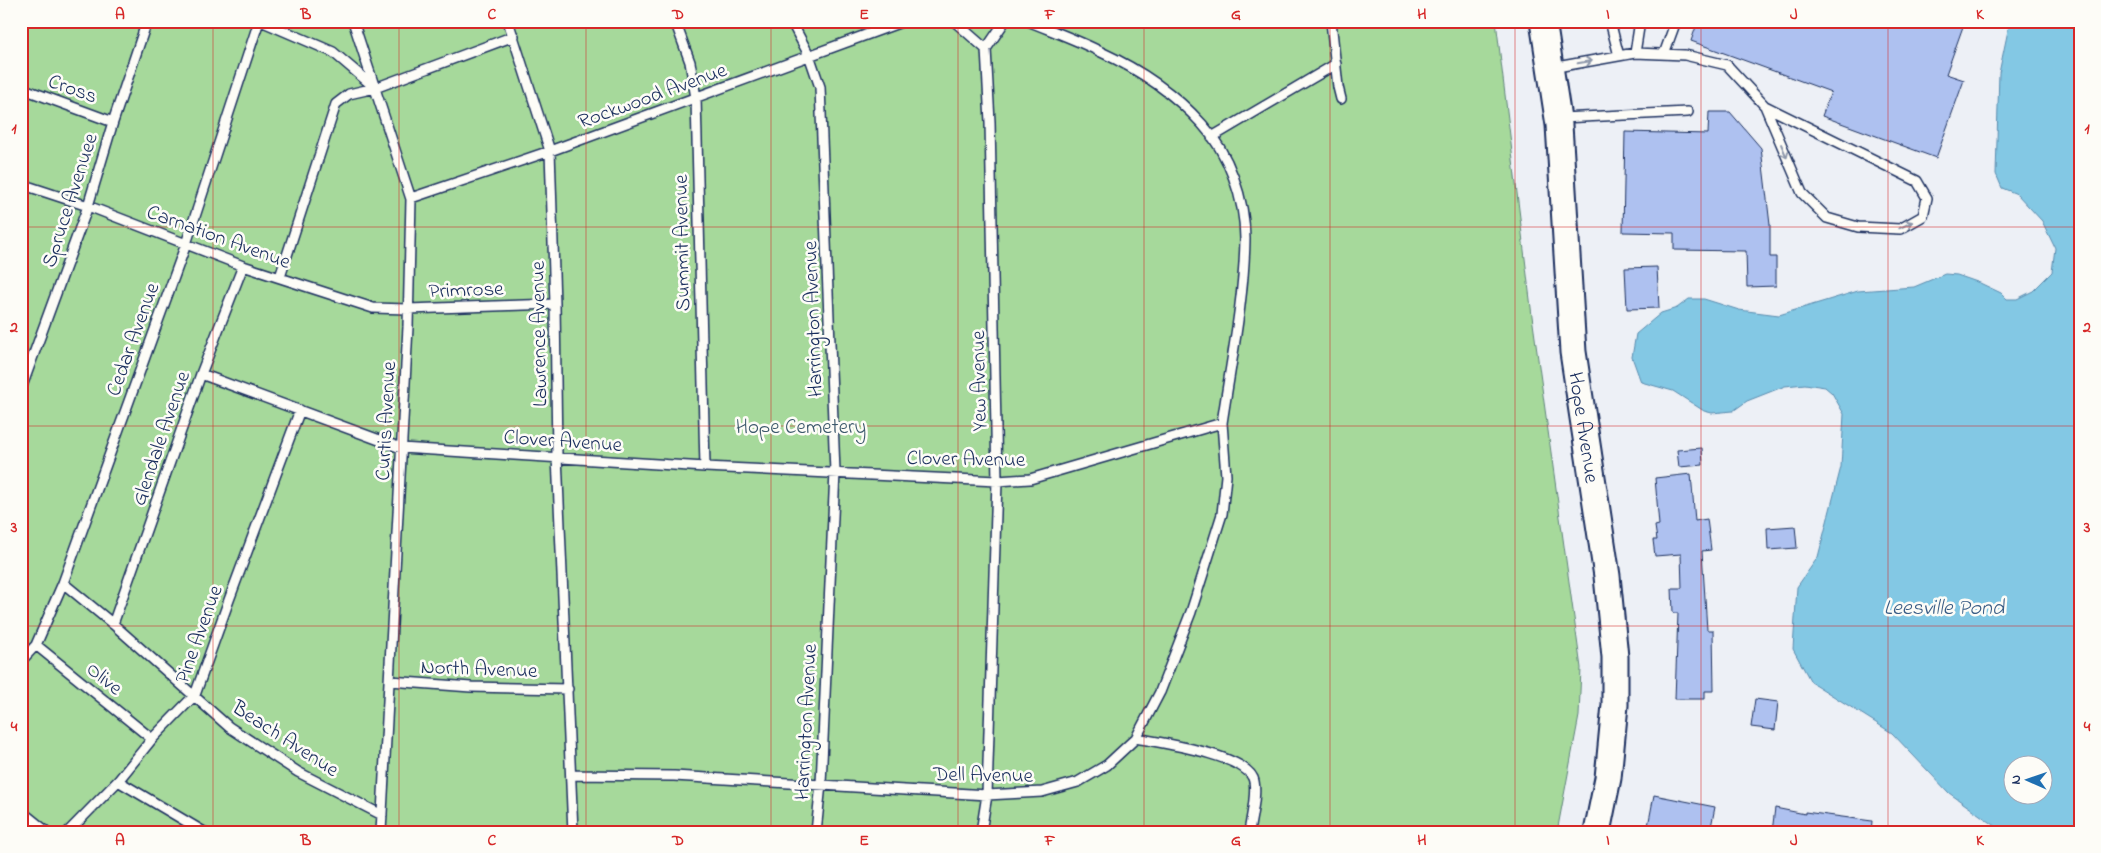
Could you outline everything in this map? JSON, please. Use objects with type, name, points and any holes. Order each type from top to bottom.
[{"type":"main road","name":"Hope Avenue","points":[[1543,21],[1558,118],[1573,352],[1608,576],[1615,657],[1615,705],[1608,778],[1597,832]]},
{"type":"lane","name":"Spruce Avenuee","points":[[21,389],[88,206],[113,122],[147,21]]},
{"type":"lane","points":[[260,21],[333,52],[375,88]]},
{"type":"lane","name":"Cedar Avenue","points":[[21,661],[36,645],[63,583],[186,244],[260,21]]},
{"type":"lane","name":"Curtis Avenue","points":[[353,21],[411,198],[408,309],[381,832]]},
{"type":"lane","name":"Lawrence Avenue","points":[[508,21],[550,151],[556,304],[557,456],[573,832]]},
{"type":"lane","name":"Summit Avenue","points":[[675,21],[690,62],[696,98],[705,467]]},
{"type":"lane","name":"Harrington Avenue","points":[[791,21],[809,55],[820,87],[835,472],[821,784],[816,832]]},
{"type":"lane","name":"Rockwood Avenue","points":[[411,198],[550,151],[904,21]]},
{"type":"lane","points":[[954,21],[986,49],[1005,21]]},
{"type":"lane","points":[[1028,21],[1102,52],[1157,84],[1203,124],[1224,155],[1240,198],[1245,237],[1242,283],[1222,423]]},
{"type":"lane","points":[[1331,21],[1341,99]]},
{"type":"lane","points":[[1610,21],[1619,56]]},
{"type":"lane","points":[[1636,53],[1640,21]]},
{"type":"lane","points":[[1664,54],[1676,21]]},
{"type":"lane","points":[[280,277],[336,104],[349,94],[375,88],[514,36]]},
{"type":"lane","name":"Yew Avenue","points":[[981,832],[988,795],[997,481],[990,122],[986,49]]},
{"type":"lane","points":[[1551,68],[1636,53],[1685,55],[1726,65],[1765,106],[1917,180],[1927,198],[1923,216],[1900,229],[1858,228],[1827,218],[1802,193],[1765,106]]},
{"type":"lane","points":[[1212,137],[1336,64]]},
{"type":"lane","name":"Cross","points":[[21,88],[113,122]]},
{"type":"lane","points":[[1558,118],[1688,112]]},
{"type":"lane","name":"Carnation Avenue","points":[[21,184],[88,206],[243,266],[373,308],[408,309]]},
{"type":"lane","name":"Glendale Avenue","points":[[113,624],[201,374],[243,266]]},
{"type":"lane","name":"Primrose","points":[[408,309],[556,304]]},
{"type":"lane","name":"Clover Avenue","points":[[201,374],[401,448],[557,456],[705,467],[997,481],[1030,478],[1222,423]]},
{"type":"lane","name":"Pine Avenue","points":[[68,832],[118,781],[152,739],[195,695],[228,600],[300,410]]},
{"type":"lane","name":"Dell Avenue","points":[[571,775],[674,776],[988,795],[1042,792],[1078,782],[1107,765],[1136,738],[1160,692],[1191,612],[1222,514],[1226,476],[1222,423]]},
{"type":"lane","name":"Beach Avenue","points":[[63,583],[113,624],[230,727],[298,772],[382,815]]},
{"type":"lane","name":"Olive","points":[[36,645],[152,739]]},
{"type":"lane","name":"North Avenue","points":[[390,681],[471,687],[568,689]]},
{"type":"lane","points":[[1136,738],[1219,756],[1244,767],[1253,779],[1254,792],[1249,832]]},
{"type":"lane","points":[[118,781],[204,832]]},
{"type":"lane","points":[[21,811],[46,832]]},
{"type":"green space","name":"Hope Cemetery","points":[[21,21],[1496,21],[1532,316],[1581,668],[1579,716],[1557,832],[21,832]]},
{"type":"water","name":"Leesville Pond","points":[[2010,21],[2080,21],[2080,832],[2004,832],[1949,793],[1892,733],[1811,682],[1793,649],[1797,587],[1818,557],[1841,467],[1844,414],[1832,393],[1825,387],[1805,384],[1785,386],[1747,401],[1733,411],[1712,413],[1704,411],[1673,391],[1641,382],[1632,357],[1636,334],[1661,313],[1677,308],[1689,299],[1704,299],[1739,310],[1779,315],[1858,291],[1914,287],[1945,274],[1957,275],[1980,283],[2001,293],[2007,299],[2017,299],[2033,291],[2052,272],[2055,248],[2042,221],[2017,194],[2002,188],[1996,174],[1999,73]]},
{"type":"building","points":[[1698,21],[1965,21],[1946,74],[1964,80],[1936,158],[1822,116],[1831,92],[1691,41]]},
{"type":"building","points":[[1709,112],[1730,112],[1761,148],[1770,225],[1770,257],[1776,257],[1776,286],[1747,287],[1746,251],[1674,250],[1674,233],[1623,232],[1625,132],[1708,134]]},
{"type":"building","points":[[1657,267],[1659,308],[1627,309],[1625,268]]},
{"type":"building","points":[[1702,448],[1703,465],[1679,467],[1677,450]]},
{"type":"building","points":[[1691,474],[1695,521],[1707,519],[1711,550],[1702,551],[1707,630],[1713,630],[1714,691],[1705,691],[1705,699],[1675,699],[1678,613],[1673,613],[1672,588],[1682,588],[1681,554],[1655,556],[1653,540],[1657,540],[1655,526],[1659,525],[1655,478]]},
{"type":"building","points":[[1795,526],[1797,548],[1768,550],[1767,528]]},
{"type":"building","points":[[1755,699],[1778,702],[1775,730],[1751,727]]},
{"type":"building","points":[[1654,795],[1715,807],[1710,832],[1689,832],[1672,828],[1672,831],[1648,826]]},
{"type":"building","points":[[1775,808],[1805,814],[1805,812],[1872,821],[1871,832],[1772,832]]}]
